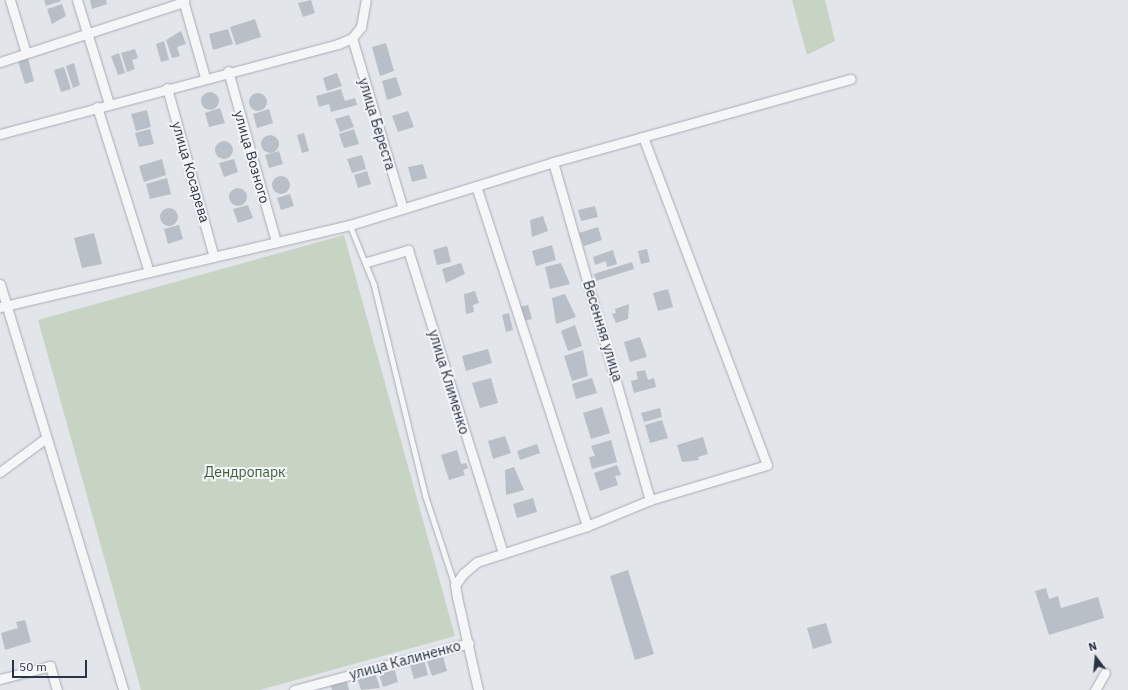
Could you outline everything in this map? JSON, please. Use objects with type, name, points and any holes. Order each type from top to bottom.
[{"type":"street","points":[[10,0],[26,53]]},
{"type":"street","points":[[77,0],[109,104]]},
{"type":"street","points":[[0,134],[352,38],[361,27],[366,0]]},
{"type":"street","points":[[0,62],[183,1],[205,77]]},
{"type":"street","name":"улица Береста","points":[[352,38],[403,209]]},
{"type":"street","name":"улица Возного","points":[[228,71],[276,242]]},
{"type":"street","points":[[3,306],[350,225],[553,162],[851,79]]},
{"type":"street","name":"улица Косарева","points":[[167,88],[214,257]]},
{"type":"street","points":[[97,107],[149,272]]},
{"type":"street","points":[[478,690],[469,643],[455,585],[478,562],[587,526],[650,500],[767,465],[643,137]]},
{"type":"street","name":"Весенняя улица","points":[[553,162],[650,500]]},
{"type":"street","points":[[476,186],[587,526]]},
{"type":"street","name":"улица Клименко","points":[[367,262],[408,250],[503,554]]},
{"type":"street","points":[[0,284],[3,306],[46,438],[123,690]]},
{"type":"street","points":[[0,472],[46,438]]},
{"type":"street","name":"улица Калиненко","points":[[294,690],[469,643]]},
{"type":"street","points":[[0,679],[50,666],[57,690]]},
{"type":"street","points":[[1095,690],[1105,673]]},
{"type":"lane","points":[[350,225],[367,262],[426,496],[455,585]]},
{"type":"green space","points":[[792,0],[825,0],[835,41],[807,55]]},
{"type":"green space","name":"Дендропарк","points":[[344,235],[455,636],[260,690],[141,690],[38,320]]},
{"type":"building","points":[[44,0],[60,0],[61,1],[46,6]]},
{"type":"building","points":[[90,0],[106,0],[107,4],[92,9]]},
{"type":"building","points":[[311,0],[315,13],[303,17],[298,3]]},
{"type":"building","points":[[62,4],[66,16],[52,24],[47,9]]},
{"type":"building","points":[[255,19],[261,37],[236,45],[230,27]]},
{"type":"building","points":[[228,29],[233,44],[213,50],[209,34]]},
{"type":"building","points":[[181,31],[186,44],[177,47],[180,56],[172,58],[166,40]]},
{"type":"building","points":[[164,41],[169,60],[161,62],[156,44]]},
{"type":"building","points":[[386,43],[394,71],[380,76],[372,47]]},
{"type":"building","points":[[135,49],[138,58],[132,60],[135,69],[127,72],[121,53]]},
{"type":"building","points":[[119,53],[125,73],[118,75],[111,56]]},
{"type":"building","points":[[28,58],[34,81],[25,84],[18,61]]},
{"type":"building","points":[[74,63],[80,85],[73,88],[66,66]]},
{"type":"building","points":[[64,67],[71,89],[61,92],[54,70]]},
{"type":"building","points":[[337,73],[342,86],[327,91],[323,78]]},
{"type":"building","points":[[396,77],[402,95],[387,100],[382,81]]},
{"type":"building","points":[[341,89],[345,101],[355,98],[357,105],[331,112],[329,104],[319,107],[316,96]]},
{"type":"building","points":[[210,92],[216,95],[219,101],[216,107],[210,110],[204,107],[201,101],[204,95]]},
{"type":"building","points":[[254,93],[262,93],[267,98],[265,109],[262,111],[254,111],[249,106],[249,98]]},
{"type":"building","points":[[220,108],[225,123],[209,127],[205,113]]},
{"type":"building","points":[[269,109],[273,123],[257,128],[253,114]]},
{"type":"building","points":[[147,110],[151,127],[136,131],[131,114]]},
{"type":"building","points":[[408,111],[414,127],[398,132],[392,116]]},
{"type":"building","points":[[349,115],[354,127],[340,132],[335,119]]},
{"type":"building","points":[[150,129],[154,144],[139,147],[135,133]]},
{"type":"building","points":[[354,129],[359,144],[344,148],[339,134]]},
{"type":"building","points":[[304,133],[309,151],[302,153],[297,135]]},
{"type":"building","points":[[270,135],[276,138],[279,144],[276,150],[270,153],[264,150],[261,144],[264,138]]},
{"type":"building","points":[[224,141],[230,144],[233,150],[230,156],[224,159],[218,156],[215,150],[218,144]]},
{"type":"building","points":[[279,151],[283,164],[269,168],[265,155]]},
{"type":"building","points":[[362,155],[366,169],[352,173],[347,159]]},
{"type":"building","points":[[162,159],[166,175],[144,182],[139,166]]},
{"type":"building","points":[[234,159],[238,172],[224,177],[219,163]]},
{"type":"building","points":[[423,164],[427,178],[412,182],[408,167]]},
{"type":"building","points":[[367,171],[371,184],[358,188],[354,175]]},
{"type":"building","points":[[281,176],[287,179],[290,185],[287,191],[281,194],[275,191],[272,185],[275,179]]},
{"type":"building","points":[[167,178],[171,194],[150,199],[146,184]]},
{"type":"building","points":[[238,188],[244,191],[247,197],[244,203],[238,206],[232,203],[229,197],[232,191]]},
{"type":"building","points":[[290,194],[294,206],[281,210],[277,198]]},
{"type":"building","points":[[248,205],[253,218],[238,223],[233,209]]},
{"type":"building","points":[[595,206],[598,217],[581,221],[578,210]]},
{"type":"building","points":[[165,208],[173,208],[178,213],[176,224],[173,226],[165,226],[160,221],[160,213]]},
{"type":"building","points":[[543,216],[548,231],[532,237],[530,220]]},
{"type":"building","points":[[179,225],[183,239],[168,244],[164,229]]},
{"type":"building","points":[[598,227],[602,240],[584,246],[579,233]]},
{"type":"building","points":[[94,233],[102,264],[82,268],[74,238]]},
{"type":"building","points":[[552,245],[556,260],[536,266],[532,251]]},
{"type":"building","points":[[447,246],[451,262],[437,265],[433,250]]},
{"type":"building","points":[[647,249],[650,262],[641,264],[638,251]]},
{"type":"building","points":[[613,250],[617,264],[607,267],[606,261],[595,265],[593,257]]},
{"type":"building","points":[[632,262],[634,269],[596,281],[594,274]]},
{"type":"building","points":[[461,263],[465,274],[446,283],[442,269]]},
{"type":"building","points":[[561,263],[570,284],[550,289],[545,267]]},
{"type":"building","points":[[668,289],[673,307],[658,311],[653,293]]},
{"type":"building","points":[[475,291],[479,303],[473,305],[474,312],[466,314],[464,294]]},
{"type":"building","points":[[565,294],[576,317],[556,324],[552,298]]},
{"type":"building","points":[[629,304],[628,319],[616,323],[612,314],[616,313],[615,309]]},
{"type":"building","points":[[528,305],[532,319],[523,321],[519,307]]},
{"type":"building","points":[[509,313],[513,330],[506,332],[502,315]]},
{"type":"building","points":[[575,325],[582,346],[568,351],[561,331]]},
{"type":"building","points":[[640,337],[647,357],[630,362],[624,342]]},
{"type":"building","points":[[488,349],[492,363],[466,371],[462,356]]},
{"type":"building","points":[[583,350],[588,376],[572,381],[564,356]]},
{"type":"building","points":[[645,370],[648,380],[654,378],[656,387],[634,393],[631,381],[638,379],[636,372]]},
{"type":"building","points":[[491,378],[498,403],[480,408],[472,383]]},
{"type":"building","points":[[592,378],[597,393],[576,399],[572,384]]},
{"type":"building","points":[[602,407],[610,433],[591,439],[583,413]]},
{"type":"building","points":[[660,408],[662,417],[644,422],[641,413]]},
{"type":"building","points":[[662,420],[668,438],[650,443],[645,425]]},
{"type":"building","points":[[505,436],[511,453],[493,459],[488,441]]},
{"type":"building","points":[[703,437],[708,454],[698,457],[699,460],[682,462],[677,445]]},
{"type":"building","points":[[611,440],[617,462],[592,469],[589,457],[595,456],[591,446]]},
{"type":"building","points":[[537,444],[540,453],[520,460],[517,451]]},
{"type":"building","points":[[457,450],[461,464],[466,463],[468,468],[463,470],[465,475],[449,480],[441,455]]},
{"type":"building","points":[[617,465],[621,475],[615,476],[618,485],[600,491],[594,473]]},
{"type":"building","points":[[514,467],[524,490],[506,495],[505,470]]},
{"type":"building","points":[[533,498],[537,512],[517,518],[513,504]]},
{"type":"building","points":[[628,570],[654,654],[635,660],[610,576]]},
{"type":"building","points":[[1046,588],[1049,599],[1058,596],[1061,608],[1098,597],[1104,618],[1049,635],[1035,591]]},
{"type":"building","points":[[25,620],[31,642],[5,650],[1,633],[18,628],[16,622]]},
{"type":"building","points":[[826,623],[832,643],[813,649],[807,628]]},
{"type":"building","points":[[442,653],[447,671],[432,676],[427,661]]},
{"type":"building","points":[[424,660],[428,675],[414,679],[409,662]]},
{"type":"building","points":[[394,667],[398,682],[383,687],[378,671]]},
{"type":"building","points":[[375,673],[380,688],[361,690],[357,678]]},
{"type":"building","points":[[346,679],[349,690],[332,690],[330,684]]}]
